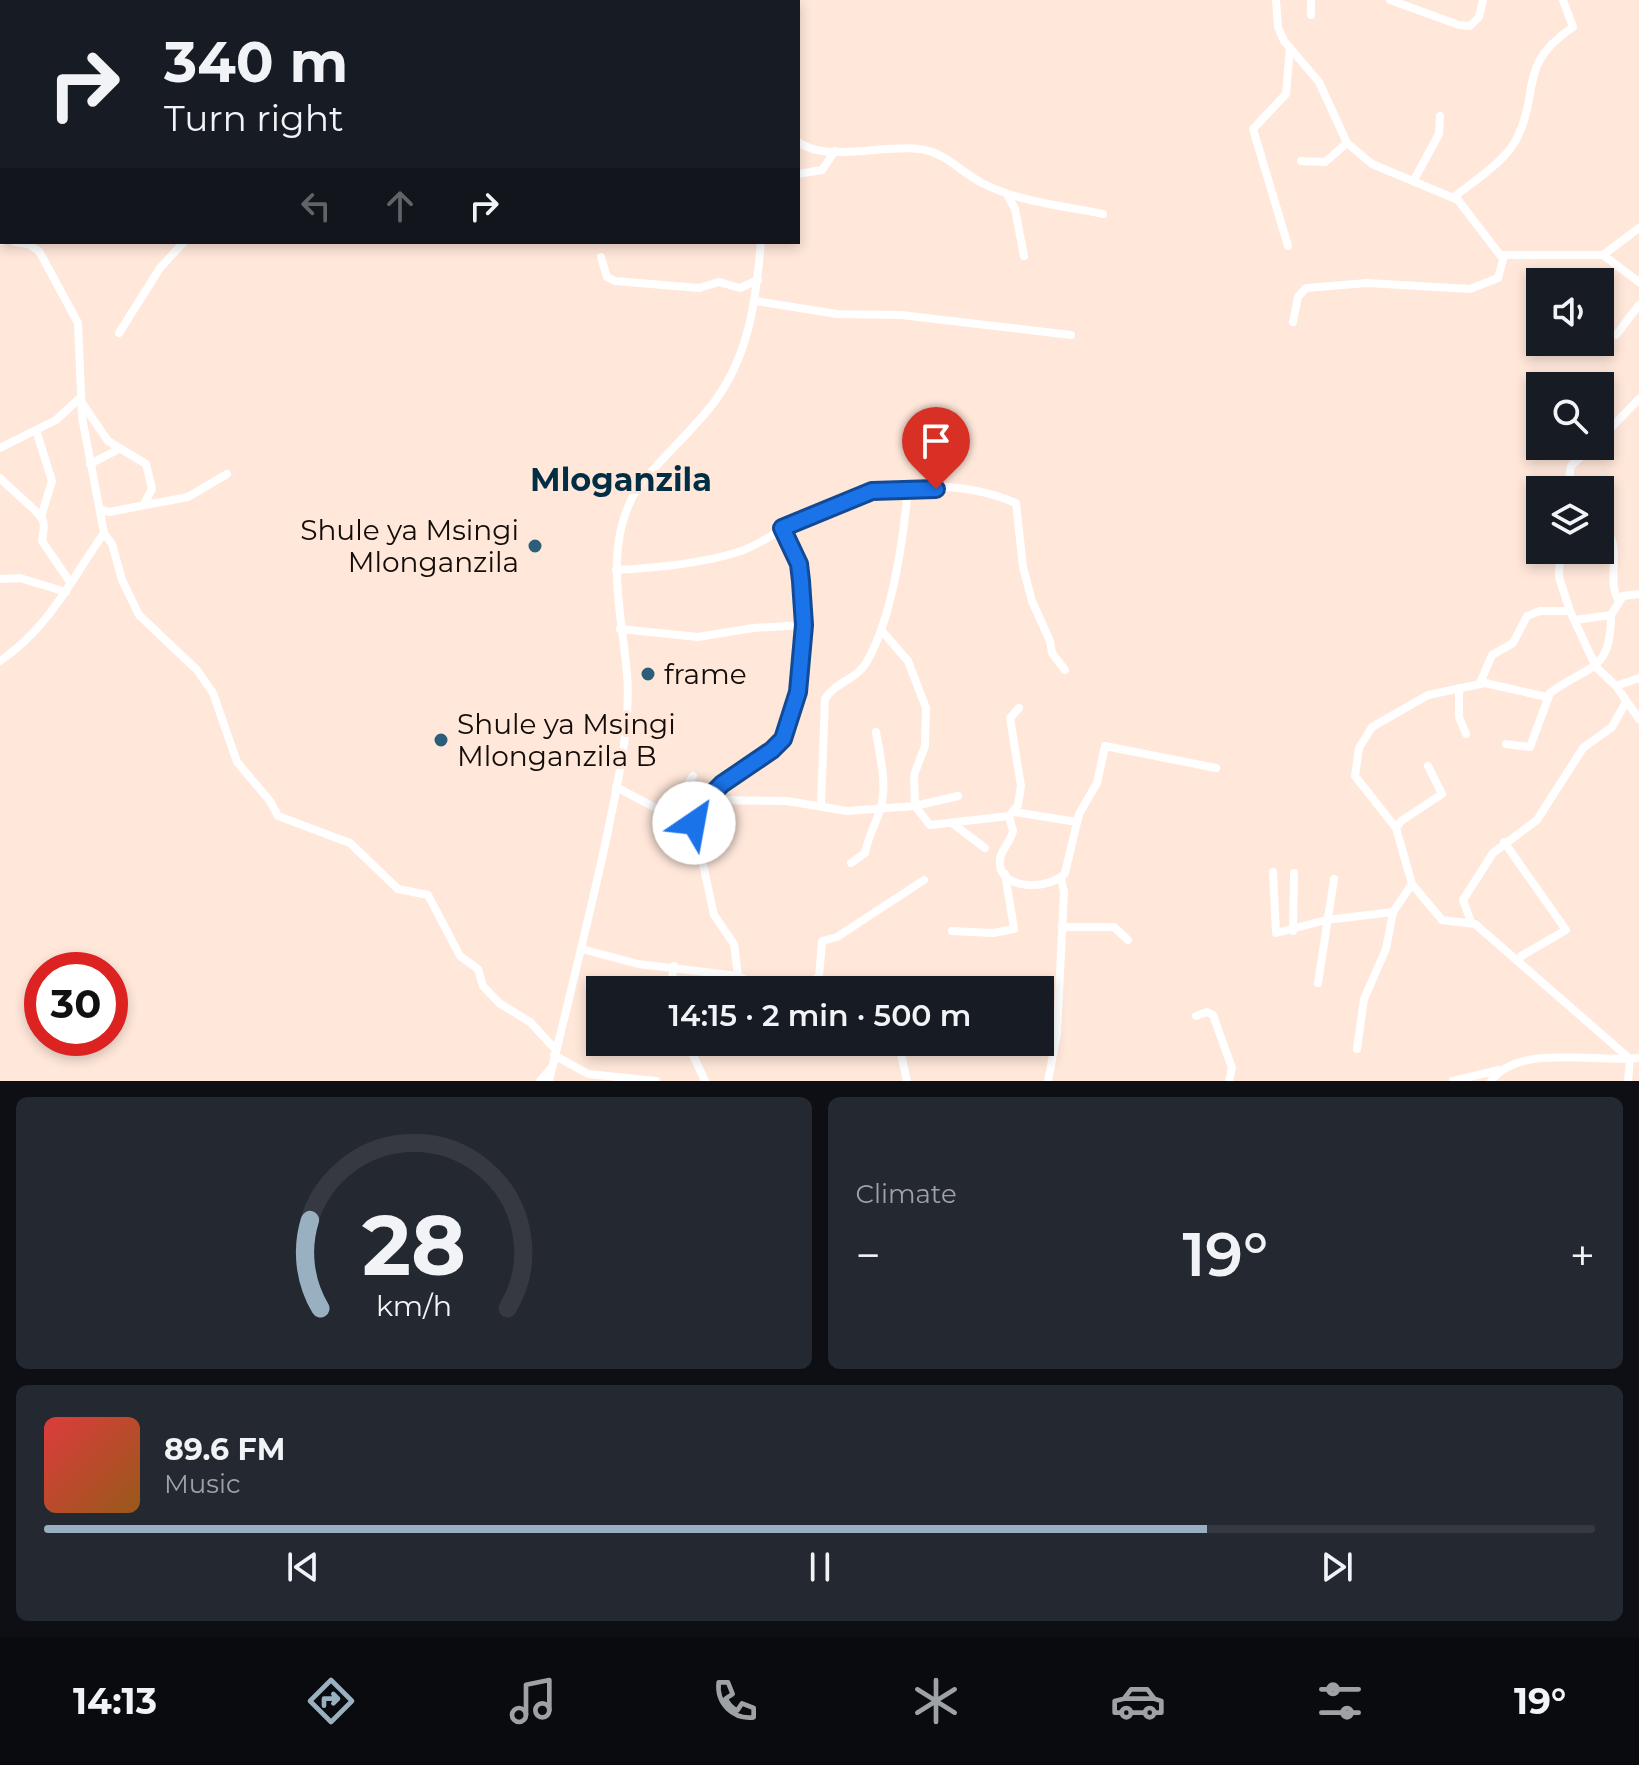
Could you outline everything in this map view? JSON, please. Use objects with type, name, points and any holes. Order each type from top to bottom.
[{"type":"street","points":[[1276,0],[1278,27],[1290,48],[1319,82],[1347,143],[1364,160],[1454,197],[1496,253],[1504,256],[1603,255],[1639,228]]},
{"type":"street","points":[[1311,0],[1311,15]]},
{"type":"street","points":[[1390,0],[1459,25],[1470,26],[1479,17],[1483,0]]},
{"type":"street","points":[[1454,197],[1518,136],[1531,82],[1545,48],[1573,27],[1563,0]]},
{"type":"street","points":[[1288,246],[1253,129],[1286,94],[1290,48]]},
{"type":"street","points":[[1414,180],[1439,134],[1440,116]]},
{"type":"street","points":[[800,143],[817,151],[901,148],[931,151],[950,160],[982,184],[1007,194],[1103,214]]},
{"type":"street","points":[[1301,161],[1325,162],[1347,143]]},
{"type":"street","points":[[800,174],[822,170],[835,151]]},
{"type":"street","points":[[1007,194],[1016,214],[1024,256]]},
{"type":"street","points":[[28,244],[39,251],[78,323],[81,400],[90,464],[104,533],[112,544],[122,580],[139,615],[186,657],[213,693],[237,762],[270,801],[275,813],[350,843],[398,889],[427,893],[460,956],[478,969],[483,986],[499,1003],[530,1022],[555,1052],[588,1074],[656,1081]]},
{"type":"street","points":[[119,333],[160,268],[182,244]]},
{"type":"street","points":[[549,1081],[582,949],[616,787],[628,692],[616,570],[620,532],[629,503],[654,467],[715,402],[740,358],[756,301],[761,244]]},
{"type":"street","points":[[1603,255],[1639,282]]},
{"type":"street","points":[[1293,322],[1298,297],[1306,288],[1367,283],[1470,289],[1498,278],[1504,256]]},
{"type":"street","points":[[601,257],[607,277],[615,281],[699,288],[719,282],[740,288],[758,280]]},
{"type":"street","points":[[756,301],[837,314],[901,315],[1071,335]]},
{"type":"street","points":[[1616,335],[1639,305]]},
{"type":"street","points":[[1614,425],[1639,399]]},
{"type":"street","points":[[0,448],[56,420],[81,400]]},
{"type":"street","points":[[81,400],[104,437],[146,464],[152,489],[145,502]]},
{"type":"street","points":[[36,430],[52,481],[41,517]]},
{"type":"street","points":[[90,464],[119,449]]},
{"type":"street","points":[[100,509],[109,512],[145,502],[188,497],[227,474]]},
{"type":"street","points":[[0,478],[41,517],[44,523],[42,541],[70,582]]},
{"type":"street","points":[[616,570],[717,558],[742,551],[782,528],[862,493],[943,490],[958,486],[1016,503],[1032,601],[1050,641],[1052,653],[1065,670]]},
{"type":"street","points":[[821,804],[825,699],[829,692],[857,675],[881,630],[896,567],[908,489]]},
{"type":"street","points":[[582,949],[638,964],[738,976],[734,944],[714,915],[694,823],[706,800],[783,739],[798,692],[804,625],[799,564],[782,528]]},
{"type":"street","points":[[0,661],[23,646],[49,618],[104,533]]},
{"type":"street","points":[[1559,564],[1559,577],[1570,611],[1596,667],[1616,686],[1639,719]]},
{"type":"street","points":[[1614,564],[1613,587],[1619,601]]},
{"type":"street","points":[[0,579],[20,578],[66,592]]},
{"type":"street","points":[[1506,744],[1530,747],[1547,697],[1596,667],[1608,652],[1611,615],[1619,601],[1625,595],[1639,594]]},
{"type":"street","points":[[1479,684],[1492,655],[1513,643],[1527,616],[1540,611],[1570,611]]},
{"type":"street","points":[[1575,620],[1611,615]]},
{"type":"street","points":[[620,629],[698,637],[753,628],[804,625]]},
{"type":"street","points":[[881,630],[908,661],[924,698],[926,739],[914,775],[915,806],[928,825],[1012,814],[1077,822]]},
{"type":"street","points":[[1616,686],[1639,678]]},
{"type":"street","points":[[1471,922],[1442,920],[1412,884],[1396,828],[1355,776],[1359,748],[1375,725],[1428,695],[1479,684],[1547,697]]},
{"type":"street","points":[[1459,688],[1459,717],[1466,734]]},
{"type":"street","points":[[1626,702],[1612,727],[1585,745],[1537,820],[1504,842],[1464,899],[1463,908],[1471,922],[1635,1058]]},
{"type":"street","points":[[952,931],[993,933],[1014,929],[1000,858],[1013,831],[1012,814],[1021,786],[1010,718],[1019,708]]},
{"type":"street","points":[[851,863],[865,853],[868,836],[881,808],[883,782],[876,732]]},
{"type":"street","points":[[1048,1081],[1057,1034],[1061,878],[1077,822],[1097,783],[1105,746],[1216,768]]},
{"type":"street","points":[[1396,828],[1401,821],[1442,794],[1428,766]]},
{"type":"street","points":[[669,815],[693,776]]},
{"type":"street","points":[[616,787],[686,824],[694,823]]},
{"type":"street","points":[[706,800],[821,804],[847,811],[915,806],[958,796]]},
{"type":"street","points":[[952,823],[985,848]]},
{"type":"street","points":[[1504,842],[1566,930],[1521,956],[1519,961]]},
{"type":"street","points":[[1273,872],[1274,932],[1293,931],[1326,920],[1393,912]]},
{"type":"street","points":[[1005,873],[1011,880],[1026,886],[1061,878]]},
{"type":"street","points":[[1293,931],[1294,873]]},
{"type":"street","points":[[1318,983],[1334,879]]},
{"type":"street","points":[[819,976],[822,941],[837,937],[924,880]]},
{"type":"street","points":[[1357,1049],[1360,1009],[1386,949],[1393,912],[1412,884]]},
{"type":"street","points":[[1062,927],[1114,927],[1128,940]]},
{"type":"street","points":[[672,976],[674,966]]},
{"type":"street","points":[[1196,1016],[1207,1012],[1213,1015],[1232,1068],[1229,1081]]},
{"type":"street","points":[[693,1056],[705,1081]]},
{"type":"street","points":[[903,1056],[907,1081]]},
{"type":"street","points":[[1453,1081],[1499,1070],[1524,1059],[1635,1058]]},
{"type":"street","points":[[1628,1081],[1635,1058]]},
{"type":"street","points":[[540,1081],[552,1068]]},
{"type":"street","points":[[1491,1081],[1499,1070]]},
{"type":"place","name":"Shule ya Msingi Mlonganzila","points":[[535,546]]},
{"type":"place","name":"frame","points":[[648,674]]},
{"type":"place","name":"Shule ya Msingi Mlonganzila B","points":[[441,740]]},
{"type":"district","name":"Mloganzila","points":[[621,480]]},
{"type":"route","points":[[694,823],[706,800],[722,784],[783,739],[786,718],[798,692],[804,625],[801,581],[799,564],[782,528],[862,493],[882,489],[936,489]]}]
